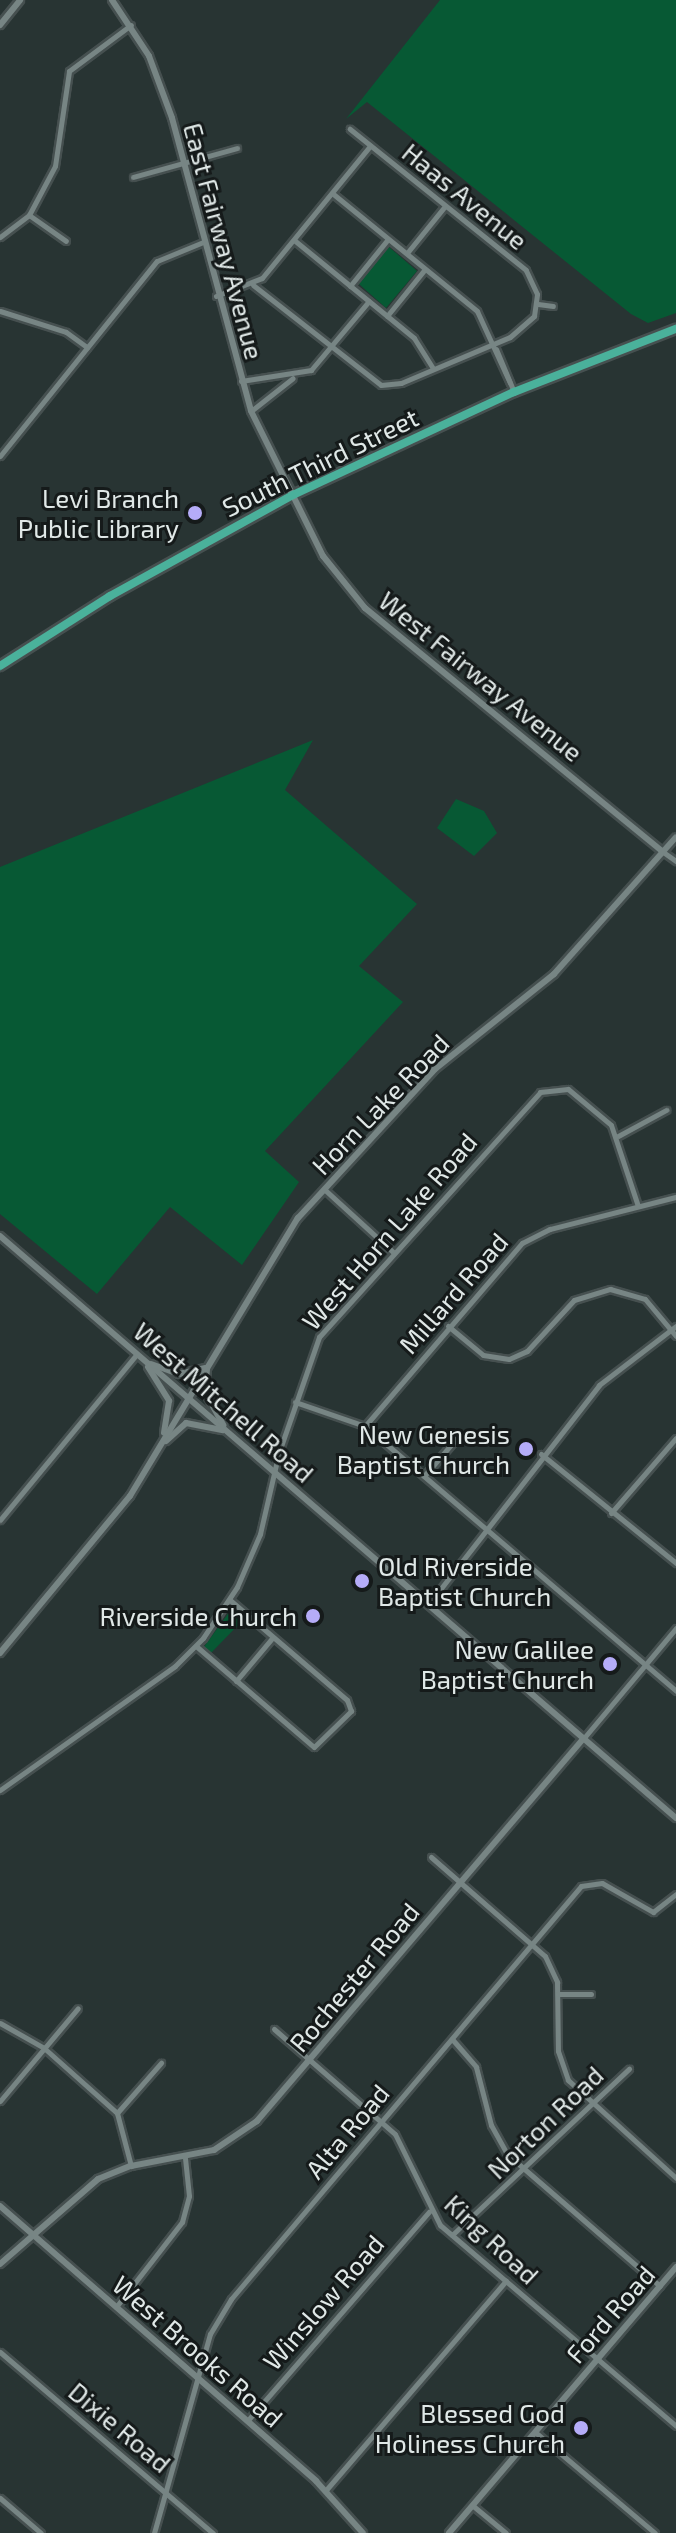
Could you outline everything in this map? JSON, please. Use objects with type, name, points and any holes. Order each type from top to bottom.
[{"type":"highway","name":"South Third Street","points":[[0,666],[110,596],[293,495],[512,388],[676,329]]},
{"type":"street","points":[[0,25],[20,0]]},
{"type":"street","name":"East Fairway Avenue","points":[[112,0],[131,25],[158,79],[241,381],[251,411],[293,495]]},
{"type":"street","points":[[0,237],[29,215],[55,166],[69,71],[131,25]]},
{"type":"street","name":"Haas Avenue","points":[[350,129],[526,270],[538,304]]},
{"type":"street","points":[[216,296],[253,285],[370,146]]},
{"type":"street","points":[[133,177],[184,166],[237,148]]},
{"type":"street","points":[[332,193],[477,311],[512,388]]},
{"type":"street","points":[[407,253],[445,206]]},
{"type":"street","points":[[29,215],[66,241]]},
{"type":"street","points":[[350,286],[388,239]]},
{"type":"street","points":[[294,240],[416,340],[433,369]]},
{"type":"street","points":[[0,456],[157,261],[203,242]]},
{"type":"street","points":[[387,316],[425,269]]},
{"type":"street","points":[[253,285],[381,385],[494,346],[523,329],[538,304],[553,306]]},
{"type":"street","points":[[251,411],[279,392],[294,377],[314,368],[369,301]]},
{"type":"street","points":[[0,311],[66,332],[87,347]]},
{"type":"street","points":[[241,381],[294,377]]},
{"type":"street","points":[[272,378],[279,392]]},
{"type":"street","points":[[0,439],[8,446]]},
{"type":"street","name":"West Fairway Avenue","points":[[293,495],[323,556],[365,608],[676,861]]},
{"type":"street","name":"Horn Lake Road","points":[[0,1653],[130,1496],[276,1247],[324,1189],[435,1069],[554,974],[676,837]]},
{"type":"street","name":"West Horn Lake Road","points":[[0,1790],[196,1646],[230,1600],[260,1534],[274,1472],[319,1337],[537,1095],[555,1086],[578,1096],[618,1136]]},
{"type":"street","points":[[638,1206],[618,1136],[666,1110]]},
{"type":"street","points":[[324,1189],[393,1252]]},
{"type":"street","name":"Millard Road","points":[[365,1426],[448,1326],[528,1238],[676,1197]]},
{"type":"street","name":"West Mitchell Road","points":[[0,1236],[676,1818]]},
{"type":"street","points":[[448,1326],[483,1355],[509,1359],[527,1351],[574,1300],[610,1289],[645,1299],[674,1328],[676,1336]]},
{"type":"street","points":[[428,1605],[490,1532],[541,1454],[609,1374],[674,1328]]},
{"type":"street","points":[[0,1520],[137,1354]]},
{"type":"street","points":[[144,1361],[179,1374],[207,1367],[206,1396],[227,1431]]},
{"type":"street","points":[[144,1361],[169,1401],[160,1446]]},
{"type":"street","points":[[295,1402],[365,1426],[676,1691]]},
{"type":"street","points":[[160,1446],[186,1423],[227,1431]]},
{"type":"street","points":[[611,1513],[676,1438]]},
{"type":"street","points":[[424,1476],[456,1439]]},
{"type":"street","points":[[541,1454],[676,1563]]},
{"type":"street","points":[[196,1646],[309,1744],[321,1746],[353,1708],[230,1600]]},
{"type":"street","name":"Rochester Road","points":[[0,2264],[92,2183],[131,2166],[185,2158],[246,2132],[676,1628]]},
{"type":"street","points":[[236,1681],[273,1637]]},
{"type":"street","points":[[431,1857],[533,1944],[552,1965],[558,1994],[561,2066],[590,2104],[676,2178]]},
{"type":"street","name":"Alta Road","points":[[154,2533],[197,2377],[224,2308],[533,1944],[590,1882],[653,1912],[676,1894]]},
{"type":"street","points":[[558,1994],[591,1994]]},
{"type":"street","points":[[0,2101],[78,2008]]},
{"type":"street","points":[[0,2023],[44,2048],[117,2113],[131,2166]]},
{"type":"street","name":"King Road","points":[[274,2029],[381,2121],[407,2150],[429,2212],[452,2235],[676,2426]]},
{"type":"street","points":[[452,2039],[476,2067],[491,2125],[525,2171],[660,2286]]},
{"type":"street","points":[[117,2113],[161,2063]]},
{"type":"street","name":"Norton Road","points":[[452,2235],[525,2171],[629,2069]]},
{"type":"street","points":[[116,2307],[182,2222],[189,2196],[185,2158]]},
{"type":"street","name":"West Brooks Road","points":[[0,2206],[326,2490],[363,2533]]},
{"type":"street","name":"Winslow Road","points":[[248,2420],[429,2212]]},
{"type":"street","name":"Ford Road","points":[[449,2533],[676,2267]]},
{"type":"street","points":[[326,2490],[506,2281]]},
{"type":"street","name":"Dixie Road","points":[[0,2352],[213,2533]]},
{"type":"street","points":[[535,2432],[655,2533]]},
{"type":"street","points":[[0,2498],[41,2533]]},
{"type":"street","points":[[472,2505],[506,2533]]},
{"type":"green space","points":[[440,0],[676,0],[676,313],[648,323],[631,314],[367,102],[346,119]]},
{"type":"green space","points":[[389,247],[417,271],[386,308],[359,284]]},
{"type":"green space","points":[[313,740],[285,790],[417,904],[359,966],[403,1002],[265,1151],[299,1182],[242,1265],[170,1207],[97,1294],[0,1214],[0,867]]},
{"type":"green space","points":[[456,799],[484,811],[497,833],[474,856],[437,828]]},
{"type":"green space","points":[[233,1607],[243,1620],[210,1654],[203,1648]]},
{"type":"place","name":"Levi Branch Public Library","points":[[195,513]]},
{"type":"place","name":"New Genesis Baptist Church","points":[[526,1449]]},
{"type":"place","name":"Old Riverside Baptist Church","points":[[362,1581]]},
{"type":"place","name":"Riverside Church","points":[[313,1616]]},
{"type":"place","name":"New Galilee Baptist Church","points":[[610,1664]]},
{"type":"place","name":"Blessed God Holiness Church","points":[[581,2428]]}]
